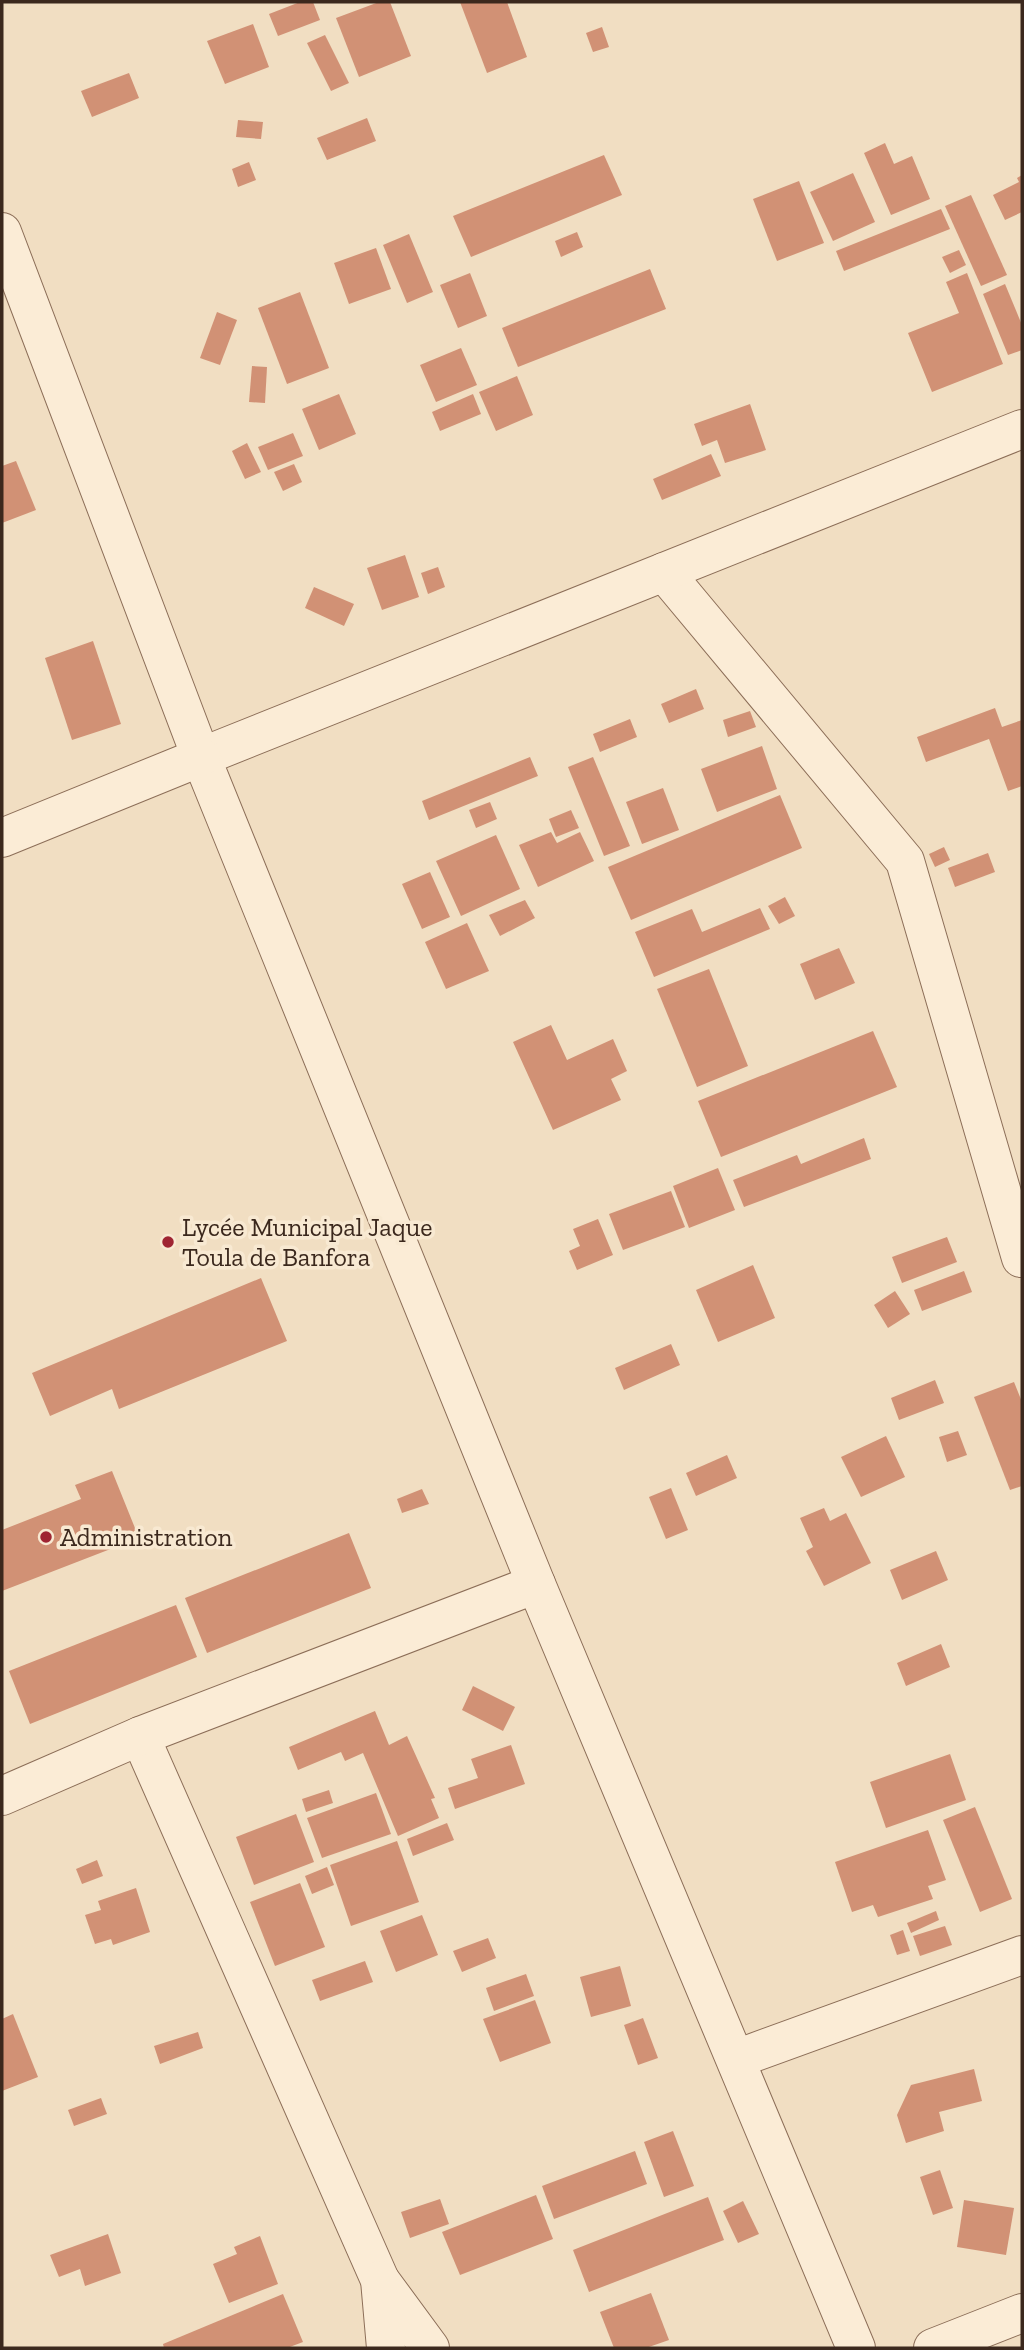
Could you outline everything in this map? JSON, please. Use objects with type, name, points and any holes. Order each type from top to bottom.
[{"type":"street","points":[[2,232],[201,757],[536,1584],[856,2348]]},
{"type":"street","points":[[2,838],[1022,429]]},
{"type":"street","points":[[664,572],[905,860],[1021,1258]]},
{"type":"street","points":[[2,1796],[140,1736],[536,1584]]},
{"type":"street","points":[[140,1736],[380,2280],[430,2348]]},
{"type":"street","points":[[736,2059],[1022,1955]]},
{"type":"street","points":[[380,2280],[386,2348]]},
{"type":"street","points":[[933,2348],[1022,2313]]},
{"type":"building","points":[[300,2],[313,2],[320,20],[278,36],[269,14]]},
{"type":"building","points":[[379,2],[390,2],[411,56],[359,77],[336,18]]},
{"type":"building","points":[[460,2],[507,2],[527,57],[487,73]]},
{"type":"building","points":[[253,24],[269,67],[225,84],[207,41]]},
{"type":"building","points":[[602,27],[609,47],[593,52],[586,33]]},
{"type":"building","points":[[325,35],[349,83],[331,91],[307,43]]},
{"type":"building","points":[[129,73],[139,98],[92,117],[81,91]]},
{"type":"building","points":[[367,118],[376,141],[327,160],[317,138]]},
{"type":"building","points":[[238,120],[263,122],[261,139],[236,137]]},
{"type":"building","points":[[885,143],[894,164],[912,156],[930,199],[891,215],[864,153]]},
{"type":"building","points":[[604,155],[622,195],[471,257],[453,216]]},
{"type":"building","points":[[249,162],[256,180],[238,187],[232,169]]},
{"type":"building","points":[[853,173],[875,222],[833,241],[810,192]]},
{"type":"building","points":[[1022,175],[1022,212],[1005,220],[993,195],[1019,182],[1017,178]]},
{"type":"building","points":[[799,181],[824,243],[777,261],[753,199]]},
{"type":"building","points":[[971,195],[1007,275],[981,286],[945,206]]},
{"type":"building","points":[[941,209],[950,229],[844,271],[836,251]]},
{"type":"building","points":[[577,232],[583,247],[561,257],[555,241]]},
{"type":"building","points":[[409,234],[433,292],[407,303],[383,245]]},
{"type":"building","points":[[376,248],[391,289],[349,304],[334,263]]},
{"type":"building","points":[[959,250],[966,265],[950,273],[942,257]]},
{"type":"building","points":[[650,269],[666,309],[518,367],[502,328]]},
{"type":"building","points":[[470,273],[487,316],[458,328],[440,285]]},
{"type":"building","points":[[967,273],[1003,364],[932,392],[908,333],[959,313],[946,282]]},
{"type":"building","points":[[1005,284],[1022,325],[1022,350],[1008,355],[983,294]]},
{"type":"building","points":[[300,292],[329,368],[287,384],[258,308]]},
{"type":"building","points":[[217,312],[237,320],[220,365],[200,358]]},
{"type":"building","points":[[461,348],[477,385],[436,402],[420,365]]},
{"type":"building","points":[[252,366],[267,367],[265,403],[249,402]]},
{"type":"building","points":[[517,376],[533,415],[496,431],[479,392]]},
{"type":"building","points":[[339,394],[356,434],[319,450],[302,409]]},
{"type":"building","points":[[473,394],[481,414],[440,431],[432,412]]},
{"type":"building","points":[[750,404],[766,450],[725,463],[717,440],[702,446],[694,424]]},
{"type":"building","points":[[293,433],[303,456],[268,470],[258,447]]},
{"type":"building","points":[[247,443],[261,472],[245,479],[232,451]]},
{"type":"building","points":[[711,454],[721,476],[662,500],[653,479]]},
{"type":"building","points":[[16,461],[36,510],[2,523],[2,466]]},
{"type":"building","points":[[294,464],[302,482],[283,491],[274,472]]},
{"type":"building","points":[[405,555],[419,597],[382,610],[367,568]]},
{"type":"building","points":[[438,567],[445,587],[428,594],[421,573]]},
{"type":"building","points":[[314,587],[354,604],[344,626],[305,608]]},
{"type":"building","points":[[93,641],[121,724],[72,740],[45,658]]},
{"type":"building","points":[[696,689],[704,709],[669,723],[661,704]]},
{"type":"building","points":[[995,708],[1002,727],[1022,720],[1022,786],[1008,791],[989,739],[926,762],[917,737]]},
{"type":"building","points":[[750,711],[756,727],[728,737],[723,720]]},
{"type":"building","points":[[630,719],[637,737],[600,752],[593,734]]},
{"type":"building","points":[[762,746],[777,789],[717,812],[701,769]]},
{"type":"building","points":[[530,757],[538,776],[429,820],[422,801]]},
{"type":"building","points":[[593,757],[630,846],[604,856],[568,767]]},
{"type":"building","points":[[663,788],[679,830],[642,844],[626,802]]},
{"type":"building","points":[[780,795],[802,848],[631,920],[608,867]]},
{"type":"building","points":[[490,802],[497,819],[476,828],[469,810]]},
{"type":"building","points":[[571,810],[579,828],[556,837],[549,819]]},
{"type":"building","points":[[551,832],[557,843],[580,832],[594,861],[538,887],[519,845]]},
{"type":"building","points":[[496,835],[520,889],[461,916],[436,861]]},
{"type":"building","points":[[944,847],[950,860],[935,867],[929,854]]},
{"type":"building","points":[[988,853],[995,872],[955,887],[948,868]]},
{"type":"building","points":[[430,872],[450,917],[422,929],[402,884]]},
{"type":"building","points":[[785,897],[795,916],[779,924],[768,906]]},
{"type":"building","points":[[525,900],[535,918],[500,936],[489,915]]},
{"type":"building","points":[[760,908],[770,929],[654,977],[635,932],[692,909],[702,932]]},
{"type":"building","points":[[467,923],[489,971],[446,989],[425,942]]},
{"type":"building","points":[[839,948],[855,983],[815,1000],[800,964]]},
{"type":"building","points":[[709,969],[748,1066],[697,1087],[657,989]]},
{"type":"building","points":[[551,1025],[567,1060],[613,1039],[627,1071],[611,1079],[621,1100],[553,1130],[513,1042]]},
{"type":"building","points":[[873,1031],[897,1087],[721,1157],[698,1101]]},
{"type":"building","points":[[864,1138],[871,1159],[744,1207],[733,1180],[797,1155],[801,1164]]},
{"type":"building","points":[[718,1168],[735,1210],[689,1228],[673,1186]]},
{"type":"building","points":[[671,1191],[685,1227],[623,1250],[609,1214]]},
{"type":"building","points":[[598,1219],[613,1255],[577,1270],[569,1251],[580,1246],[573,1229]]},
{"type":"building","points":[[947,1237],[957,1262],[902,1283],[892,1257]]},
{"type":"building","points":[[753,1265],[775,1318],[718,1342],[696,1290]]},
{"type":"building","points":[[964,1271],[972,1292],[922,1311],[914,1290]]},
{"type":"building","points":[[261,1278],[287,1341],[119,1409],[112,1389],[50,1416],[32,1373]]},
{"type":"building","points":[[895,1291],[910,1314],[888,1328],[874,1305]]},
{"type":"building","points":[[671,1344],[680,1365],[624,1390],[615,1368]]},
{"type":"building","points":[[935,1380],[944,1403],[899,1420],[891,1398]]},
{"type":"building","points":[[1014,1382],[1022,1402],[1022,1486],[1010,1490],[974,1397]]},
{"type":"building","points":[[958,1431],[967,1455],[947,1462],[939,1437]]},
{"type":"building","points":[[886,1436],[905,1477],[861,1497],[841,1457]]},
{"type":"building","points":[[727,1455],[737,1478],[696,1496],[686,1473]]},
{"type":"building","points":[[112,1471],[139,1538],[2,1591],[2,1530],[81,1499],[75,1485]]},
{"type":"building","points":[[671,1488],[688,1530],[666,1539],[649,1497]]},
{"type":"building","points":[[422,1489],[429,1504],[402,1513],[397,1499]]},
{"type":"building","points":[[824,1508],[830,1521],[846,1513],[871,1563],[824,1586],[806,1551],[813,1547],[800,1518]]},
{"type":"building","points":[[349,1533],[371,1588],[207,1653],[185,1598]]},
{"type":"building","points":[[936,1551],[948,1580],[902,1600],[890,1570]]},
{"type":"building","points":[[176,1605],[197,1657],[30,1724],[9,1671]]},
{"type":"building","points":[[941,1644],[950,1667],[906,1686],[897,1663]]},
{"type":"building","points":[[473,1686],[515,1707],[503,1731],[462,1710]]},
{"type":"building","points":[[375,1711],[389,1745],[407,1736],[435,1798],[431,1799],[439,1818],[398,1836],[363,1753],[345,1761],[341,1752],[298,1770],[289,1747]]},
{"type":"building","points":[[511,1745],[525,1784],[455,1809],[448,1788],[478,1778],[471,1759]]},
{"type":"building","points":[[950,1754],[966,1800],[886,1828],[870,1782]]},
{"type":"building","points":[[329,1790],[333,1803],[306,1812],[302,1799]]},
{"type":"building","points":[[376,1793],[391,1834],[322,1858],[307,1818]]},
{"type":"building","points":[[975,1807],[1012,1899],[980,1912],[943,1820]]},
{"type":"building","points":[[296,1814],[314,1862],[254,1885],[236,1837]]},
{"type":"building","points":[[447,1823],[454,1840],[413,1856],[407,1839]]},
{"type":"building","points":[[928,1830],[946,1880],[928,1886],[933,1899],[878,1917],[873,1905],[852,1912],[835,1862]]},
{"type":"building","points":[[397,1841],[419,1902],[351,1926],[330,1865]]},
{"type":"building","points":[[97,1860],[103,1876],[82,1884],[76,1869]]},
{"type":"building","points":[[327,1867],[334,1885],[312,1894],[305,1876]]},
{"type":"building","points":[[300,1883],[325,1947],[275,1966],[250,1902]]},
{"type":"building","points":[[136,1888],[150,1932],[113,1945],[111,1939],[95,1944],[85,1915],[101,1910],[98,1901]]},
{"type":"building","points":[[936,1911],[939,1920],[911,1933],[907,1923]]},
{"type":"building","points":[[422,1915],[438,1955],[396,1972],[380,1931]]},
{"type":"building","points":[[945,1926],[952,1945],[920,1956],[913,1936]]},
{"type":"building","points":[[903,1930],[910,1951],[897,1955],[890,1935]]},
{"type":"building","points":[[488,1938],[496,1958],[462,1972],[453,1951]]},
{"type":"building","points":[[365,1961],[373,1982],[320,2001],[312,1980]]},
{"type":"building","points":[[620,1966],[631,2006],[591,2017],[580,1977]]},
{"type":"building","points":[[526,1974],[534,1996],[494,2011],[486,1988]]},
{"type":"building","points":[[535,2000],[551,2043],[500,2062],[483,2019]]},
{"type":"building","points":[[13,2014],[38,2077],[2,2091],[2,2019]]},
{"type":"building","points":[[643,2018],[658,2058],[638,2065],[624,2025]]},
{"type":"building","points":[[198,2032],[203,2048],[160,2064],[154,2046]]},
{"type":"building","points":[[974,2069],[982,2101],[939,2112],[944,2131],[906,2143],[897,2115],[911,2085]]},
{"type":"building","points":[[101,2098],[107,2114],[74,2126],[68,2110]]},
{"type":"building","points":[[673,2131],[694,2186],[664,2197],[644,2142]]},
{"type":"building","points":[[635,2151],[647,2184],[554,2219],[542,2186]]},
{"type":"building","points":[[940,2170],[953,2208],[933,2215],[920,2177]]},
{"type":"building","points":[[536,2195],[553,2239],[460,2275],[442,2232]]},
{"type":"building","points":[[708,2197],[724,2240],[589,2292],[573,2250]]},
{"type":"building","points":[[440,2199],[449,2224],[410,2238],[401,2212]]},
{"type":"building","points":[[964,2200],[1014,2208],[1006,2255],[957,2247]]},
{"type":"building","points":[[743,2201],[759,2234],[738,2243],[723,2211]]},
{"type":"building","points":[[108,2234],[121,2273],[85,2286],[80,2269],[59,2277],[50,2255]]},
{"type":"building","points":[[260,2236],[278,2284],[229,2303],[213,2264],[237,2254],[234,2247]]},
{"type":"building","points":[[651,2293],[669,2340],[646,2348],[614,2348],[600,2312]]},
{"type":"building","points":[[283,2294],[303,2342],[287,2348],[164,2348],[163,2344]]},
{"type":"place","name":"Lycée Municipal Jaque Toula de Banfora","points":[[168,1242]]},
{"type":"place","name":"Administration","points":[[46,1537]]}]
